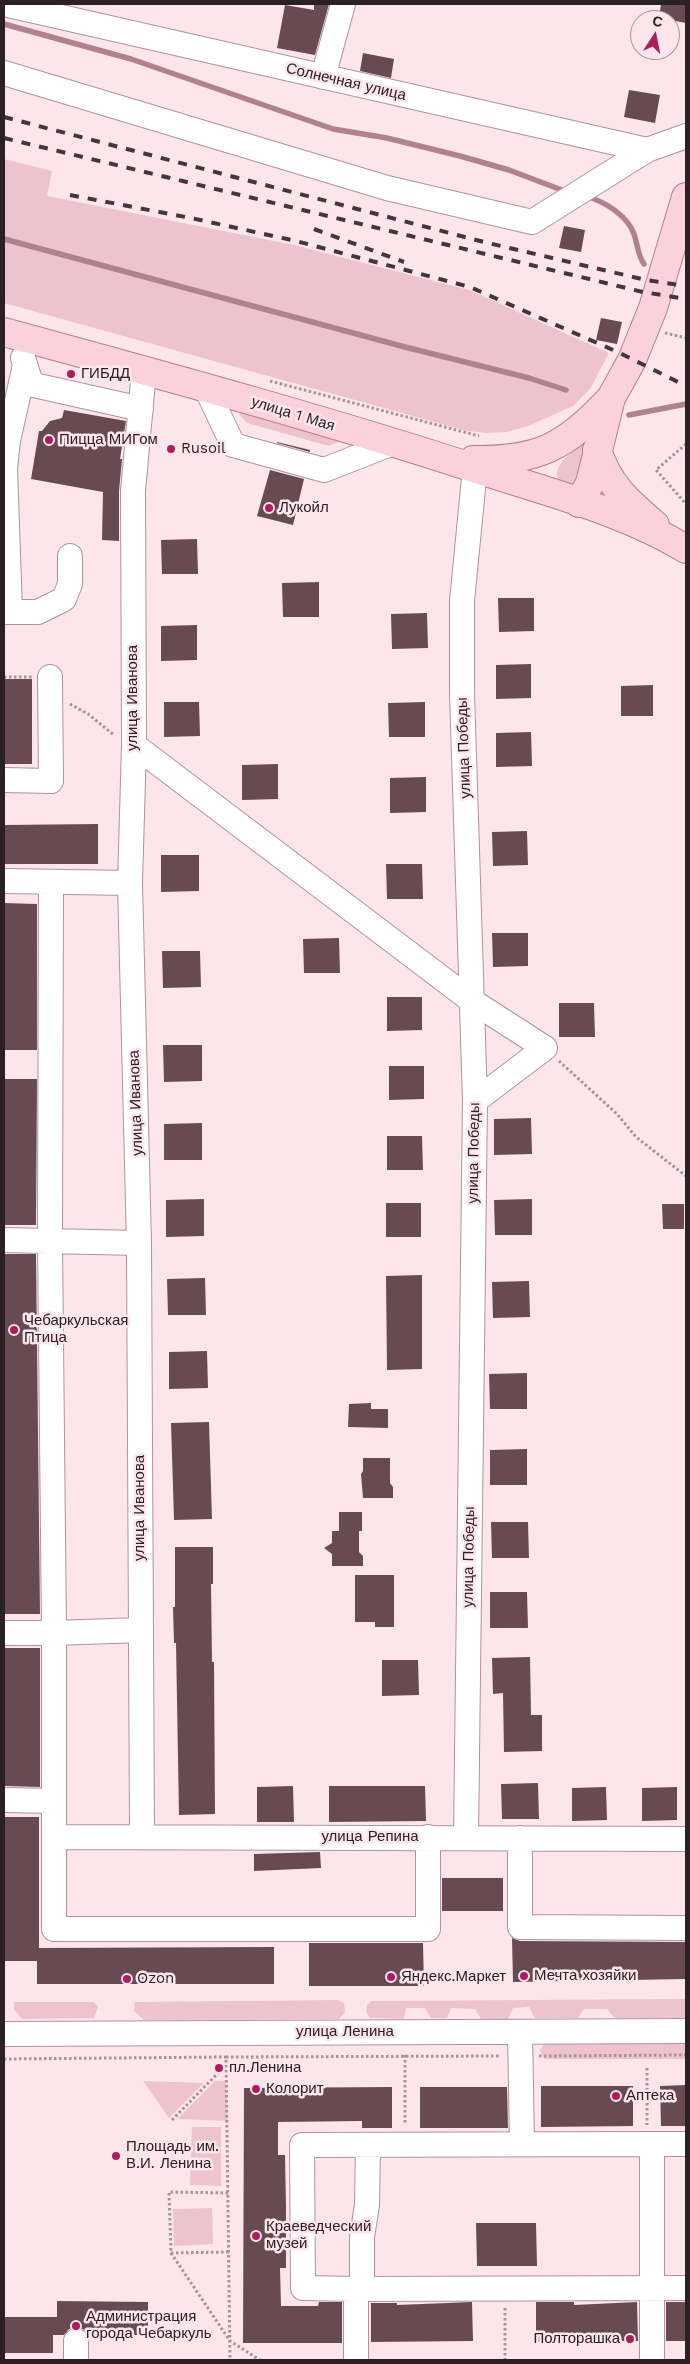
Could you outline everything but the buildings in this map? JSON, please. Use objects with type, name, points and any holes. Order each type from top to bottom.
[{"type":"main road","points":[[579,503],[590,484],[611,398],[632,360],[653,308],[686,197]]},
{"type":"main road","name":"улица 1 Мая","points":[[12,334],[206,388],[463,464],[579,503],[680,545]]},
{"type":"main road","points":[[463,464],[519,458],[541,452],[565,441],[587,423],[611,398]]},
{"type":"main road","points":[[548,492],[552,465],[565,441]]},
{"type":"main road","points":[[597,450],[610,482],[624,498],[680,545]]},
{"type":"street","name":"Солнечная улица","points":[[4,4],[647,150]]},
{"type":"street","points":[[323,77],[343,4]]},
{"type":"street","points":[[4,73],[387,188],[532,222],[647,150],[686,136]]},
{"type":"street","points":[[12,334],[30,380],[34,385],[141,409]]},
{"type":"street","points":[[25,365],[8,441],[6,468],[7,612],[38,612],[64,599],[70,584],[70,556]]},
{"type":"street","name":"улица Иванова","points":[[142,1836],[139,1243],[130,883],[134,745],[133,491],[144,371]]},
{"type":"street","points":[[206,388],[233,445],[324,470],[393,443]]},
{"type":"street","name":"улица Победы","points":[[463,464],[462,703],[475,1100],[466,1838]]},
{"type":"street","points":[[4,780],[50,781],[50,677]]},
{"type":"street","points":[[134,745],[472,1001],[545,1048],[475,1100]]},
{"type":"street","points":[[4,881],[130,883]]},
{"type":"street","points":[[51,882],[50,1241],[54,1633],[54,1929],[428,1930],[428,1837]]},
{"type":"street","points":[[4,1240],[139,1243]]},
{"type":"street","points":[[4,1633],[141,1630]]},
{"type":"street","points":[[4,1800],[54,1801]]},
{"type":"street","name":"улица Репина","points":[[54,1837],[686,1839]]},
{"type":"street","points":[[520,1838],[520,1927],[686,1928]]},
{"type":"street","points":[[520,2032],[522,2144]]},
{"type":"street","name":"улица Ленина","points":[[4,2034],[686,2032]]},
{"type":"street","points":[[649,2144],[652,2360]]},
{"type":"street","points":[[686,2144],[302,2145],[303,2288],[686,2288]]},
{"type":"street","points":[[356,2360],[362,2237],[367,2205],[368,2145]]},
{"type":"path","points":[[264,379],[466,434],[487,437]]},
{"type":"path","points":[[686,444],[656,470],[686,504]]},
{"type":"path","points":[[4,677],[50,677]]},
{"type":"path","points":[[71,704],[88,714],[121,741],[134,745]]},
{"type":"path","points":[[545,1048],[617,1114],[636,1137],[686,1176]]},
{"type":"path","points":[[405,2032],[405,2145]]},
{"type":"path","points":[[4,2059],[686,2055]]},
{"type":"path","points":[[226,2057],[230,2360]]},
{"type":"path","points":[[647,2068],[649,2144]]},
{"type":"path","points":[[172,2120],[221,2070]]},
{"type":"path","points":[[228,2193],[169,2192],[171,2253],[230,2341],[260,2360]]},
{"type":"path","points":[[171,2253],[230,2252]]},
{"type":"path","points":[[505,2288],[505,2360]]},
{"type":"shaded area","points":[[4,159],[52,171],[47,196],[294,245],[469,290],[609,353],[590,389],[573,406],[528,426],[507,432],[488,433],[467,431],[4,303]]},
{"type":"shaded area","points":[[241,408],[340,436],[338,442],[329,446],[247,423],[239,414]]},
{"type":"shaded area","points":[[584,441],[582,476],[575,484],[563,483],[558,478],[558,468]]},
{"type":"shaded area","points":[[686,1999],[686,2018],[615,2018],[607,2009],[584,2009],[578,2018],[535,2018],[529,2007],[513,2008],[508,2019],[481,2019],[475,2009],[451,2008],[447,2018],[431,2018],[425,2008],[406,2008],[404,2019],[370,2018],[366,2012],[367,2005],[372,2001]]},
{"type":"shaded area","points":[[338,2000],[344,2003],[345,2012],[339,2019],[144,2020],[134,2011],[135,2002]]},
{"type":"shaded area","points":[[14,2002],[94,2002],[98,2007],[94,2018],[22,2019],[14,2009]]},
{"type":"shaded area","points":[[545,2043],[686,2043],[686,2059],[544,2059],[540,2050]]},
{"type":"shaded area","points":[[143,2081],[204,2083],[169,2118]]},
{"type":"shaded area","points":[[215,2081],[226,2081],[228,2121],[177,2119]]},
{"type":"shaded area","points":[[192,2127],[221,2127],[221,2186],[190,2185]]},
{"type":"shaded area","points":[[212,2208],[213,2244],[174,2246],[173,2209]]},
{"type":"waterway","points":[[4,24],[131,59],[333,129],[387,138],[460,156],[509,170],[567,192]]},
{"type":"waterway","points":[[586,196],[601,202],[621,215],[631,227],[644,264]]},
{"type":"waterway","points":[[4,239],[405,347],[529,378],[566,390]]},
{"type":"waterway","points":[[629,415],[686,404]]},
{"type":"railway","points":[[4,117],[484,242],[646,280],[686,286]]},
{"type":"railway","points":[[4,138],[643,292],[686,299]]},
{"type":"railway","points":[[70,195],[191,218],[296,241],[470,287],[620,353],[686,386]]},
{"type":"railway","points":[[314,229],[404,262]]},
{"type":"place","name":"ГИБДД","points":[[71,374]]},
{"type":"place","name":"Пицца МИГом","points":[[49,440]]},
{"type":"place","name":"Rusoil","points":[[171,449]]},
{"type":"place","name":"Лукойл","points":[[269,508]]},
{"type":"place","name":"Чебаркульская Птица","points":[[14,1330]]},
{"type":"place","name":"Мечта хозяйки","points":[[524,1976]]},
{"type":"place","name":"Яндекс.Маркет","points":[[391,1977]]},
{"type":"place","name":"Ozon","points":[[127,1979]]},
{"type":"place","name":"пл.Ленина","points":[[219,2068]]},
{"type":"place","name":"Колорит","points":[[256,2089]]},
{"type":"place","name":"Аптека","points":[[616,2096]]},
{"type":"place","name":"Площадь им. В.И. Ленина","points":[[116,2156]]},
{"type":"place","name":"Краеведческий музей","points":[[256,2236]]},
{"type":"place","name":"Администрация города Чебаркуль","points":[[76,2326]]},
{"type":"place","name":"Полторашка","points":[[630,2339]]}]
